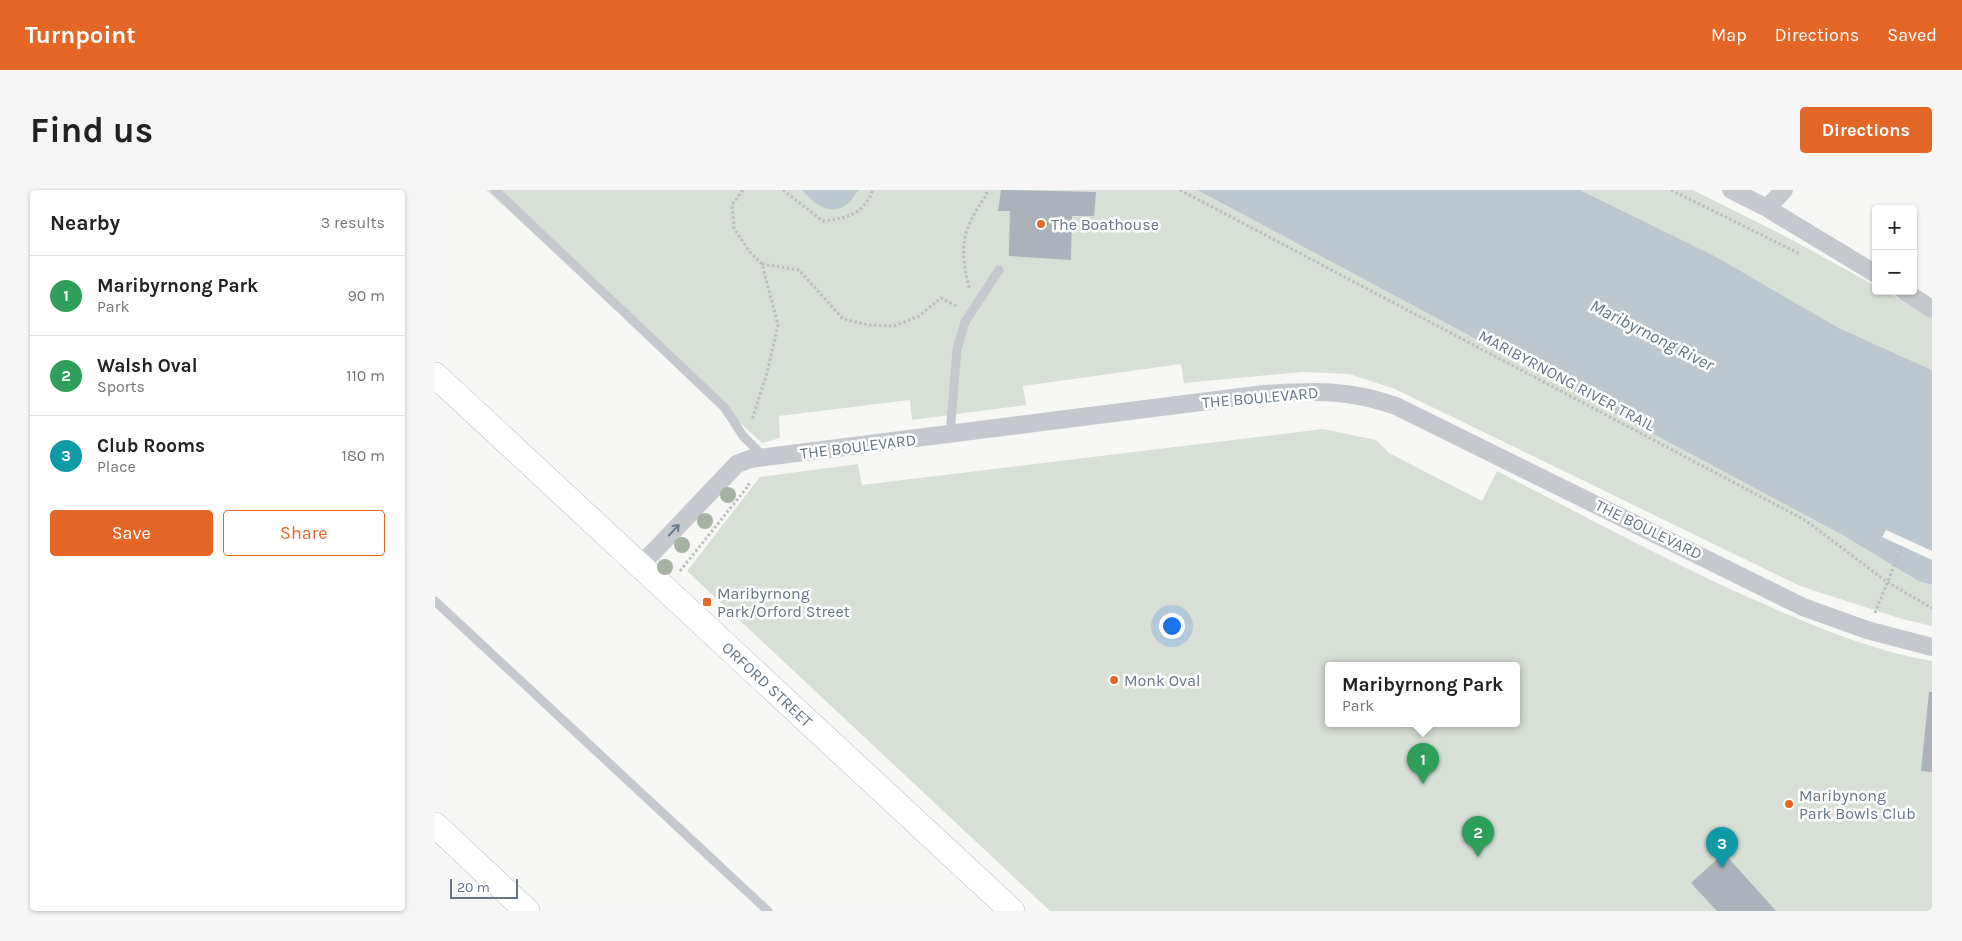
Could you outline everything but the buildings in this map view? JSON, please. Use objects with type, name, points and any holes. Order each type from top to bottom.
[{"type":"main road","name":"ORFORD STREET","points":[[435,375],[1012,911]]},
{"type":"main road","points":[[435,825],[527,911]]},
{"type":"street","points":[[1731,190],[1767,208],[1872,272]]},
{"type":"street","points":[[1767,208],[1784,190]]},
{"type":"street","points":[[1911,295],[1932,308]]},
{"type":"street","name":"THE BOULEVARD","points":[[737,464],[750,459],[1264,394],[1318,391],[1346,392],[1370,397],[1418,416],[1803,607],[1867,630],[1932,647]]},
{"type":"street","points":[[641,565],[737,464]]},
{"type":"lane","points":[[495,190],[725,408],[743,436],[765,458]]},
{"type":"lane","points":[[950,435],[957,349],[965,322],[999,270]]},
{"type":"lane","points":[[435,601],[768,911]]},
{"type":"path","points":[[783,190],[823,221],[848,218],[869,201],[873,190]]},
{"type":"path","points":[[762,264],[799,270],[843,320],[869,325],[894,326],[919,316],[941,298],[954,307],[973,308],[963,265],[964,236],[973,214],[987,194],[986,190]]},
{"type":"path","name":"MARIBYRNONG RIVER TRAIL","points":[[1181,190],[1805,520],[1887,582],[1932,608]]},
{"type":"path","points":[[664,587],[749,485],[737,464]]},
{"type":"path","points":[[1867,630],[1903,546]]},
{"type":"shaded area","points":[[486,190],[1197,190],[1846,537],[1918,581],[1932,585],[1932,626],[1902,619],[1800,586],[1395,389],[1349,374],[1303,372],[1184,383],[1181,364],[1023,386],[1026,405],[912,420],[910,400],[779,416],[780,438],[762,443]]},
{"type":"shaded area","points":[[1580,190],[1693,190],[1783,235],[1872,284],[1872,295],[1892,295],[1932,317],[1932,370],[1839,328],[1713,255]]},
{"type":"shaded area","points":[[1323,429],[1376,440],[1389,453],[1482,501],[1497,471],[1658,554],[1778,610],[1865,644],[1910,657],[1932,661],[1932,911],[1050,911],[687,571],[760,477],[858,464],[862,485]]},
{"type":"water","points":[[802,190],[859,190],[848,204],[833,210],[816,204]]},
{"type":"water","name":"Maribyrnong River","points":[[1197,190],[1580,190],[1713,255],[1839,328],[1932,370],[1932,585],[1918,581],[1846,537]]},
{"type":"pier","points":[[1886,530],[1932,551],[1932,560],[1882,537]]},
{"type":"place","name":"The Boathouse","points":[[1041,224]]},
{"type":"place","name":"Maribyrnong Park/Orford Street","points":[[707,602]]},
{"type":"place","name":"Monk Oval","points":[[1114,680]]},
{"type":"place","name":"Maribyrnong Park","points":[[1423,784]]},
{"type":"place","name":"Maribynong Park Bowls Club","points":[[1789,804]]},
{"type":"place","name":"Walsh Oval","points":[[1478,857]]},
{"type":"place","name":"Club Rooms","points":[[1722,868]]}]
